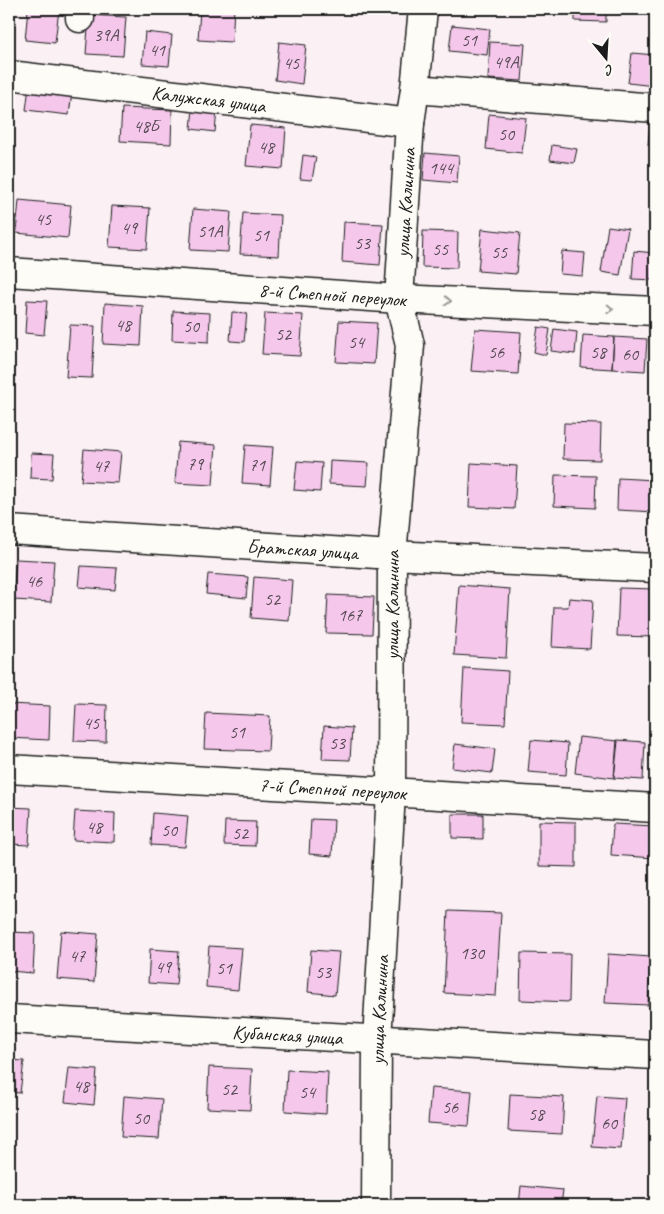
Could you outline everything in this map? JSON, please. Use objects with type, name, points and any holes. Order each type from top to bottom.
[{"type":"street","name":"улица Калинина","points":[[376,1205],[377,1040],[390,793],[392,555],[410,344],[400,299],[410,123],[416,89],[423,9]]},
{"type":"street","name":"Калужская улица","points":[[9,75],[410,123]]},
{"type":"street","points":[[416,89],[655,108]]},
{"type":"street","name":"8-й Степной переулок","points":[[9,272],[400,299],[655,311]]},
{"type":"street","name":"Братская улица","points":[[9,530],[392,555],[655,568]]},
{"type":"street","name":"7-й Степной переулок","points":[[9,769],[655,808]]},
{"type":"street","name":"Кубанская улица","points":[[9,1020],[655,1055]]},
{"type":"building","points":[[28,9],[59,9],[55,43],[25,40]]},
{"type":"building","points":[[200,9],[234,9],[232,42],[198,40]]},
{"type":"building","points":[[575,9],[606,9],[606,22],[575,21]]},
{"type":"building","points":[[89,15],[126,17],[123,56],[86,54]]},
{"type":"building","points":[[452,25],[490,29],[487,55],[449,51]]},
{"type":"building","points":[[145,32],[172,35],[169,66],[142,64]]},
{"type":"building","points":[[279,42],[306,45],[302,84],[275,80]]},
{"type":"building","points":[[490,42],[525,44],[522,81],[488,79]]},
{"type":"building","points":[[632,53],[655,55],[655,86],[628,83]]},
{"type":"building","points":[[29,87],[72,92],[69,115],[26,110]]},
{"type":"building","points":[[122,108],[172,110],[171,144],[120,141]]},
{"type":"building","points":[[193,108],[217,110],[215,132],[191,129]]},
{"type":"building","points":[[489,114],[526,118],[522,153],[486,149]]},
{"type":"building","points":[[650,123],[655,123],[655,145],[648,145]]},
{"type":"building","points":[[250,125],[286,128],[283,169],[246,166]]},
{"type":"building","points":[[552,145],[577,149],[574,163],[550,160]]},
{"type":"building","points":[[425,153],[459,156],[457,183],[423,180]]},
{"type":"building","points":[[303,155],[316,157],[312,180],[300,179]]},
{"type":"building","points":[[19,200],[71,205],[68,238],[16,233]]},
{"type":"building","points":[[112,206],[150,208],[147,249],[109,247]]},
{"type":"building","points":[[193,209],[231,212],[228,252],[190,250]]},
{"type":"building","points":[[243,213],[281,215],[279,256],[240,254]]},
{"type":"building","points":[[344,222],[383,224],[380,265],[342,262]]},
{"type":"building","points":[[608,226],[628,229],[620,275],[601,272]]},
{"type":"building","points":[[482,229],[520,233],[516,274],[478,271]]},
{"type":"building","points":[[423,231],[458,232],[457,268],[422,267]]},
{"type":"building","points":[[562,251],[585,253],[583,276],[560,274]]},
{"type":"building","points":[[634,251],[655,253],[655,280],[632,279]]},
{"type":"building","points":[[27,300],[47,301],[44,335],[25,333]]},
{"type":"building","points":[[105,303],[143,306],[141,346],[103,344]]},
{"type":"building","points":[[173,311],[210,313],[209,342],[172,340]]},
{"type":"building","points":[[232,312],[247,313],[244,342],[230,341]]},
{"type":"building","points":[[265,313],[303,315],[300,356],[262,354]]},
{"type":"building","points":[[339,321],[377,323],[374,364],[336,362]]},
{"type":"building","points":[[70,325],[95,326],[92,378],[66,377]]},
{"type":"building","points":[[538,327],[550,329],[546,355],[534,352]]},
{"type":"building","points":[[475,329],[521,332],[518,374],[471,371]]},
{"type":"building","points":[[554,329],[577,332],[575,354],[551,351]]},
{"type":"building","points":[[583,335],[614,337],[612,369],[581,367]]},
{"type":"building","points":[[614,337],[647,339],[645,371],[612,369]]},
{"type":"building","points":[[564,423],[601,424],[600,460],[563,459]]},
{"type":"building","points":[[178,442],[216,445],[213,485],[175,483]]},
{"type":"building","points":[[245,445],[273,447],[270,485],[242,483]]},
{"type":"building","points":[[84,449],[121,452],[118,483],[81,481]]},
{"type":"building","points":[[31,453],[54,454],[52,479],[30,478]]},
{"type":"building","points":[[297,461],[322,463],[320,492],[294,490]]},
{"type":"building","points":[[330,461],[369,463],[367,486],[329,484]]},
{"type":"building","points":[[471,463],[517,466],[514,509],[469,507]]},
{"type":"building","points":[[555,475],[596,476],[595,508],[554,506]]},
{"type":"building","points":[[618,478],[655,480],[655,512],[617,510]]},
{"type":"building","points":[[16,559],[54,561],[51,602],[13,600]]},
{"type":"building","points":[[81,566],[117,568],[115,590],[79,587]]},
{"type":"building","points":[[208,574],[248,577],[246,598],[206,594]]},
{"type":"building","points":[[254,577],[292,580],[289,621],[251,618]]},
{"type":"building","points":[[459,585],[510,589],[506,658],[454,655]]},
{"type":"building","points":[[619,588],[655,589],[655,637],[617,636]]},
{"type":"building","points":[[328,595],[374,597],[372,634],[326,633]]},
{"type":"building","points":[[569,598],[593,600],[590,649],[552,647],[554,607],[568,607]]},
{"type":"building","points":[[464,668],[508,671],[505,724],[461,722]]},
{"type":"building","points":[[9,704],[50,706],[49,740],[9,738]]},
{"type":"building","points":[[76,704],[107,705],[106,742],[74,741]]},
{"type":"building","points":[[206,713],[270,716],[268,751],[204,749]]},
{"type":"building","points":[[324,726],[352,728],[350,760],[322,759]]},
{"type":"building","points":[[579,737],[618,741],[614,778],[575,773]]},
{"type":"building","points":[[531,740],[568,743],[566,775],[528,772]]},
{"type":"building","points":[[617,740],[645,742],[643,780],[614,778]]},
{"type":"building","points":[[455,744],[495,749],[492,773],[452,768]]},
{"type":"building","points":[[9,807],[31,808],[29,845],[9,844]]},
{"type":"building","points":[[75,811],[115,813],[114,842],[73,840]]},
{"type":"building","points":[[153,813],[188,816],[185,847],[151,845]]},
{"type":"building","points":[[452,814],[483,814],[483,839],[452,838]]},
{"type":"building","points":[[311,819],[334,820],[332,856],[309,854]]},
{"type":"building","points":[[225,821],[256,822],[255,846],[224,845]]},
{"type":"building","points":[[539,821],[576,822],[576,867],[539,866]]},
{"type":"building","points":[[613,824],[655,826],[655,858],[611,855]]},
{"type":"building","points":[[448,911],[501,913],[496,996],[444,993]]},
{"type":"building","points":[[61,931],[98,934],[94,982],[57,979]]},
{"type":"building","points":[[9,932],[35,933],[33,973],[9,971]]},
{"type":"building","points":[[209,946],[242,948],[238,990],[206,987]]},
{"type":"building","points":[[150,949],[179,951],[176,985],[148,983]]},
{"type":"building","points":[[311,950],[339,952],[335,995],[308,992]]},
{"type":"building","points":[[521,953],[570,954],[569,1002],[520,1000]]},
{"type":"building","points":[[608,954],[651,957],[648,1005],[605,1003]]},
{"type":"building","points":[[9,1060],[24,1061],[20,1093],[9,1092]]},
{"type":"building","points":[[209,1067],[252,1069],[250,1110],[207,1108]]},
{"type":"building","points":[[69,1068],[97,1070],[94,1105],[65,1102]]},
{"type":"building","points":[[287,1070],[328,1072],[326,1114],[285,1111]]},
{"type":"building","points":[[431,1088],[472,1091],[469,1126],[428,1123]]},
{"type":"building","points":[[510,1094],[564,1097],[562,1134],[508,1131]]},
{"type":"building","points":[[124,1096],[162,1099],[159,1139],[121,1137]]},
{"type":"building","points":[[597,1096],[625,1098],[621,1149],[592,1147]]},
{"type":"building","points":[[521,1186],[563,1190],[561,1205],[519,1205]]},
{"type":"building","points":[[255,1201],[278,1203],[278,1205],[255,1205]]}]
